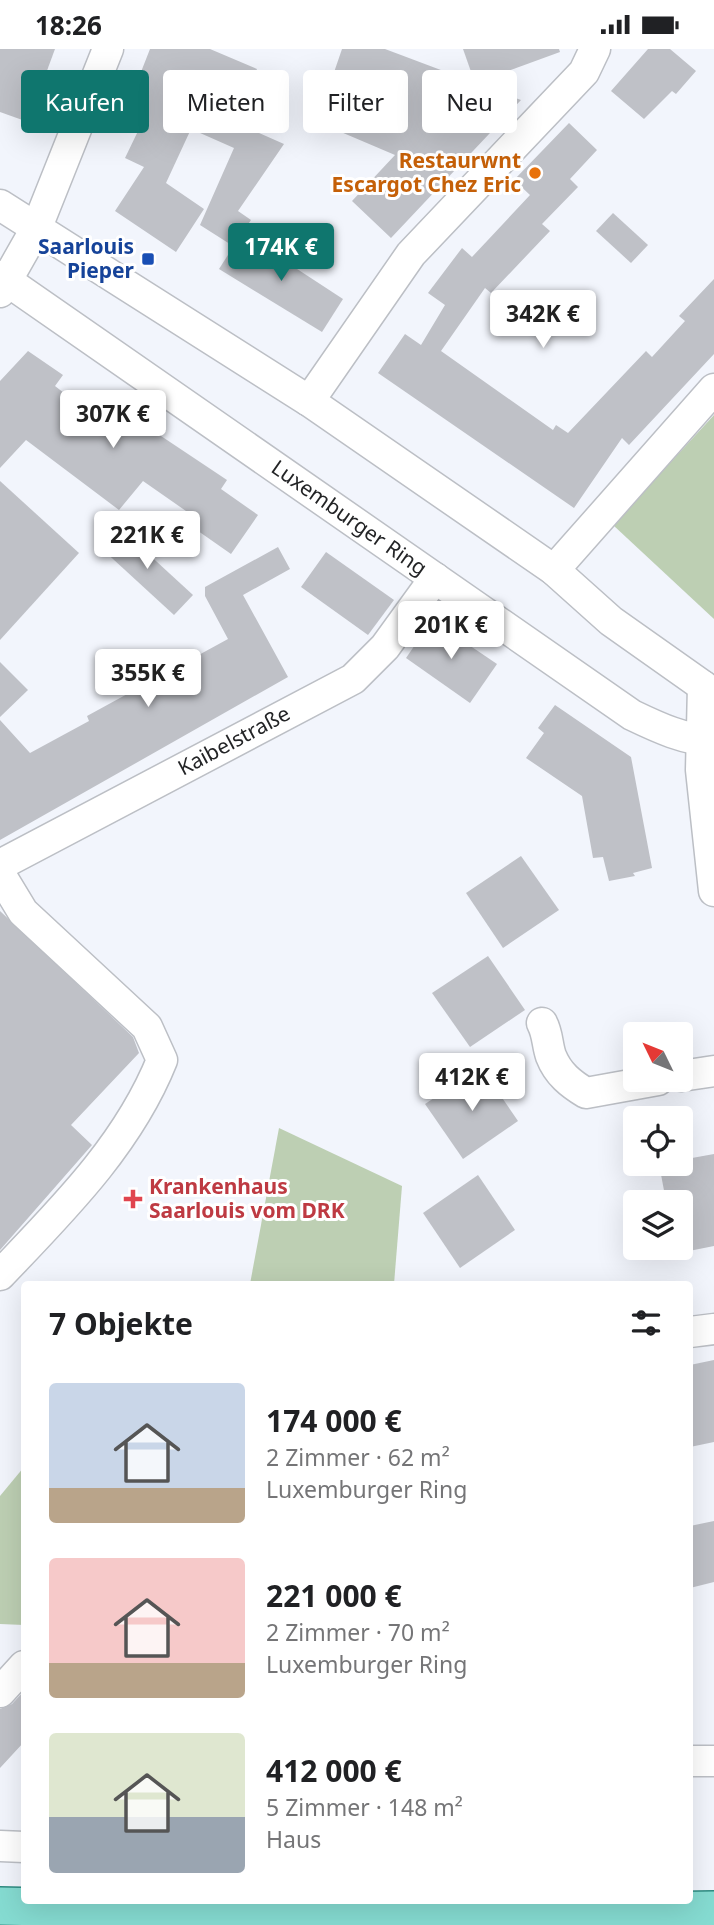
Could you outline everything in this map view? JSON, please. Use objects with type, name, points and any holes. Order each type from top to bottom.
[{"type":"main road","points":[[0,1906],[714,1910]]},
{"type":"street","points":[[2,283],[37,227],[108,49]]},
{"type":"street","points":[[309,401],[411,254],[584,72],[595,49]]},
{"type":"street","points":[[0,205],[122,285],[309,401],[554,570],[611,621],[709,686],[707,741],[714,891]]},
{"type":"street","name":"Luxemburger Ring","points":[[2,283],[632,715],[663,730],[707,741]]},
{"type":"street","points":[[554,570],[714,389]]},
{"type":"street","name":"Kaibelstraße","points":[[0,865],[353,679],[385,647],[435,578]]},
{"type":"street","points":[[0,874],[23,912],[147,1027],[162,1060],[134,1118],[80,1190],[0,1275]]},
{"type":"street","points":[[542,1023],[549,1036],[551,1055],[568,1082],[586,1093],[623,1086]]},
{"type":"street","points":[[693,1074],[714,1071]]},
{"type":"street","points":[[693,1332],[714,1329]]},
{"type":"street","points":[[0,1692],[21,1669]]},
{"type":"street","points":[[693,1761],[714,1761]]},
{"type":"street","points":[[0,1846],[21,1847]]},
{"type":"green space","points":[[714,415],[714,619],[613,525]]},
{"type":"green space","points":[[279,1128],[402,1186],[394,1281],[251,1281]]},
{"type":"green space","points":[[21,1471],[21,1625],[0,1624],[0,1496]]},
{"type":"building","points":[[0,49],[55,49],[47,70],[21,70],[21,120],[0,112]]},
{"type":"building","points":[[150,49],[210,49],[257,69],[163,70],[163,133],[189,133],[166,183],[204,209],[176,252],[115,211],[144,167],[125,158],[137,133],[149,133],[149,70],[142,70]]},
{"type":"building","points":[[342,49],[385,49],[441,70],[422,70],[422,133],[490,133],[391,238],[352,201],[395,155],[343,133],[408,133],[408,70],[335,70]]},
{"type":"building","points":[[463,49],[559,49],[560,52],[511,70],[470,70]]},
{"type":"building","points":[[648,49],[670,49],[696,71],[676,94],[672,91],[644,119],[611,91]]},
{"type":"building","points":[[569,123],[597,150],[570,179],[578,187],[542,224],[550,231],[491,293],[485,288],[441,351],[553,430],[556,425],[568,433],[646,351],[652,357],[685,321],[679,316],[714,279],[714,354],[629,445],[622,438],[574,508],[378,373],[405,334],[421,345],[445,305],[428,293],[462,248],[472,257],[530,195],[514,180]]},
{"type":"building","points":[[200,133],[259,133],[284,144],[238,211],[251,220],[233,246],[200,225],[234,148]]},
{"type":"building","points":[[613,213],[648,245],[631,263],[596,231]]},
{"type":"building","points":[[242,233],[343,299],[322,332],[219,269]]},
{"type":"building","points":[[28,351],[63,375],[55,386],[92,415],[109,391],[166,430],[161,436],[227,480],[221,489],[258,515],[231,554],[191,526],[196,518],[143,481],[119,510],[26,440],[0,468],[0,381]]},
{"type":"building","points":[[0,481],[79,553],[0,640]]},
{"type":"building","points":[[120,528],[193,595],[174,615],[101,548]]},
{"type":"building","points":[[278,547],[290,569],[243,595],[288,677],[0,840],[0,720],[30,753],[89,721],[87,716],[228,639],[205,596],[205,587]]},
{"type":"building","points":[[326,552],[394,600],[368,635],[301,587]]},
{"type":"building","points":[[432,620],[497,664],[470,703],[406,658]]},
{"type":"building","points":[[0,662],[28,690],[0,717]]},
{"type":"building","points":[[555,705],[631,757],[652,868],[633,873],[635,876],[609,881],[603,857],[593,858],[582,796],[526,758],[544,733],[538,728]]},
{"type":"building","points":[[521,856],[559,910],[503,948],[466,893]]},
{"type":"building","points":[[0,911],[133,1037],[139,1053],[71,1125],[92,1145],[0,1250]]},
{"type":"building","points":[[488,956],[525,1010],[470,1047],[432,993]]},
{"type":"building","points":[[481,1067],[518,1121],[463,1159],[425,1104]]},
{"type":"building","points":[[714,1154],[714,1246],[693,1250],[693,1190],[664,1190],[661,1176],[693,1176],[693,1158]]},
{"type":"building","points":[[478,1175],[515,1230],[460,1268],[423,1213]]},
{"type":"building","points":[[714,1360],[714,1442],[693,1446],[693,1364]]},
{"type":"building","points":[[714,1521],[714,1582],[693,1587],[693,1525]]},
{"type":"building","points":[[21,1694],[21,1745],[0,1768],[0,1709],[12,1704]]},
{"type":"place","name":"Restaurwnt Escargot Chez Eric","points":[[535,173]]},
{"type":"place","name":"Saarlouis Pieper","points":[[148,259]]},
{"type":"place","name":"Krankenhaus Saarlouis vom DRK","points":[[133,1199]]}]
